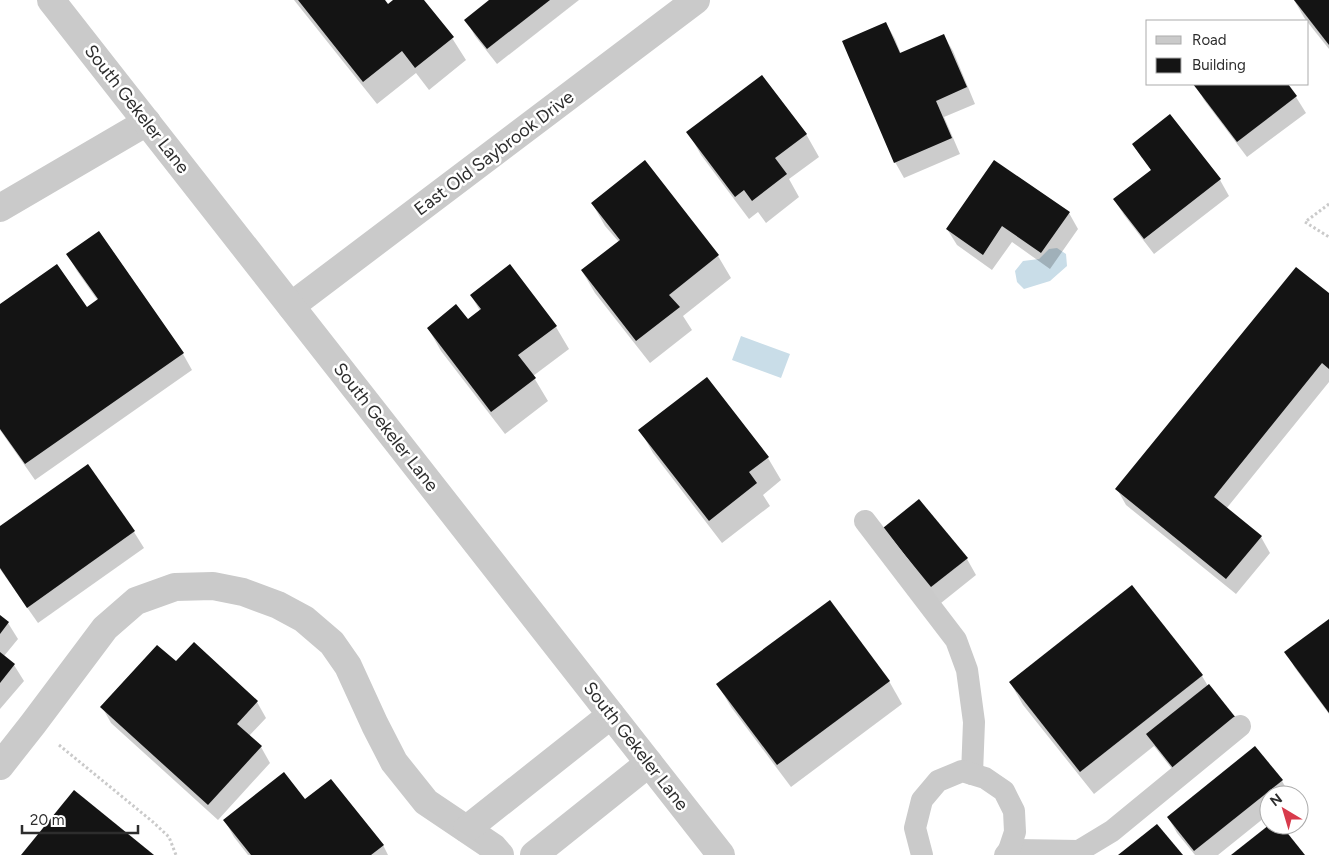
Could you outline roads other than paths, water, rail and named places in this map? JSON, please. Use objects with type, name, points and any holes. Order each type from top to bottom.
[{"type":"street","name":"South Gekeler Lane","points":[[52,0],[721,855]]},
{"type":"street","name":"East Old Saybrook Drive","points":[[291,306],[696,0]]},
{"type":"street","points":[[0,208],[147,122]]},
{"type":"street","points":[[0,766],[105,628],[136,601],[174,587],[212,586],[243,592],[278,604],[304,619],[332,643],[348,666],[394,762],[426,802],[493,847],[500,855]]},
{"type":"street","points":[[467,830],[611,715]]},
{"type":"street","points":[[534,855],[649,764]]},
{"type":"lane","points":[[865,521],[956,640],[967,670],[974,722],[972,774]]},
{"type":"lane","points":[[922,855],[915,828],[922,800],[938,781],[962,771],[985,778],[1004,791],[1014,811],[1015,832],[1007,853],[1079,851],[1112,831],[1240,726]]},
{"type":"water","points":[[1057,248],[1066,254],[1067,266],[1050,281],[1024,289],[1017,282],[1015,271],[1023,261],[1039,259],[1049,249]]},
{"type":"water","points":[[741,336],[790,354],[781,378],[732,360]]}]
